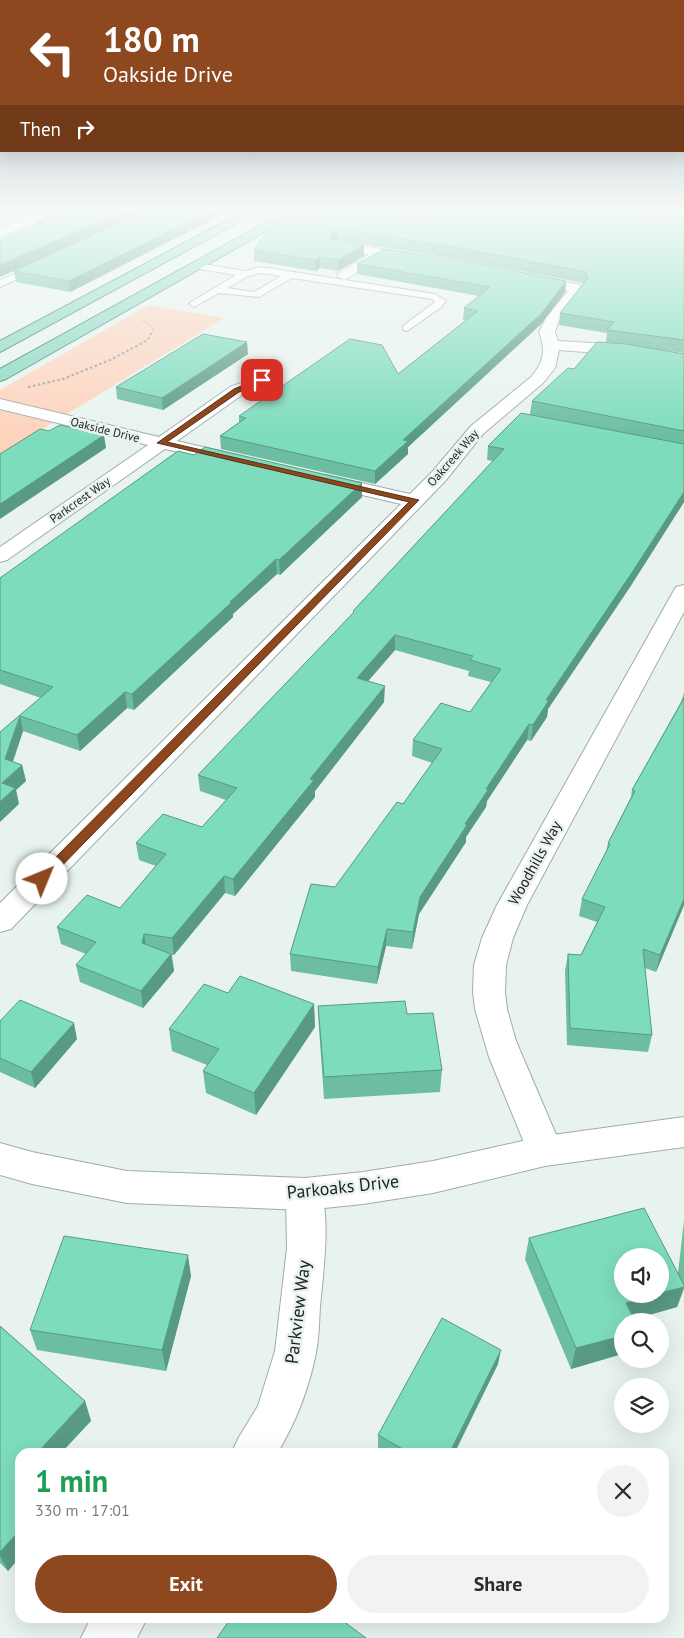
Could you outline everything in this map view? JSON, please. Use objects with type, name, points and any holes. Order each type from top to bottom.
[{"type":"main road","points":[[0,347],[117,284]]},
{"type":"main road","points":[[0,376],[164,284]]},
{"type":"main road","points":[[0,360],[51,331],[52,327],[47,322]]},
{"type":"street","name":"Oakcreek Way","points":[[0,921],[439,476],[477,430],[537,380],[547,368],[551,356],[552,345],[547,332],[551,321],[578,288],[557,284]]},
{"type":"street","points":[[552,345],[624,350],[684,360]]},
{"type":"street","name":"Parkcrest Way","points":[[0,556],[236,391],[274,376]]},
{"type":"street","name":"Oakside Drive","points":[[0,404],[255,464]]},
{"type":"street","points":[[495,414],[518,418]]},
{"type":"street","points":[[312,477],[415,500]]},
{"type":"street","name":"Woodhills Way","points":[[545,1151],[503,1055],[491,1014],[489,973],[500,931],[512,904],[684,592]]},
{"type":"street","name":"Parkoaks Drive","points":[[0,1158],[32,1168],[127,1187],[306,1194],[363,1188],[433,1177],[545,1151],[684,1132]]},
{"type":"street","name":"Parkview Way","points":[[256,1448],[274,1419],[288,1384],[296,1351],[306,1248],[306,1194]]},
{"type":"street","points":[[105,1638],[118,1623]]},
{"type":"lane","points":[[194,304],[227,284]]},
{"type":"lane","points":[[218,290],[256,295],[274,284]]},
{"type":"lane","points":[[356,284],[435,297],[441,301],[407,328]]},
{"type":"path","points":[[20,389],[63,379],[110,360],[148,340],[154,329],[140,318]]},
{"type":"shaded area","points":[[149,305],[224,318],[0,455],[0,390]]},
{"type":"building","points":[[475,284],[563,284],[542,313],[403,440],[408,441],[375,471],[220,436],[246,418],[239,416],[350,339],[382,345],[398,374],[478,311],[464,308],[490,287]]},
{"type":"building","points":[[583,284],[684,284],[684,340],[607,330],[614,322],[560,313]]},
{"type":"building","points":[[203,334],[247,342],[162,398],[116,387]]},
{"type":"building","points":[[597,342],[626,344],[684,354],[684,431],[532,401],[568,368],[574,369]]},
{"type":"building","points":[[521,413],[684,444],[684,492],[546,700],[549,700],[533,725],[529,724],[486,789],[488,790],[465,824],[467,825],[420,897],[413,932],[387,929],[378,967],[290,954],[311,884],[335,887],[397,802],[403,804],[442,749],[413,740],[441,703],[470,712],[501,669],[470,660],[473,656],[395,635],[357,678],[385,686],[310,779],[314,780],[233,879],[224,876],[172,938],[144,934],[142,943],[171,954],[141,991],[76,965],[96,942],[57,927],[87,895],[120,908],[166,854],[136,843],[163,814],[202,827],[237,788],[198,775],[354,612],[504,449],[488,446]]},
{"type":"building","points":[[60,425],[104,435],[0,504],[0,454],[40,429],[49,431]]},
{"type":"building","points":[[205,447],[362,483],[279,560],[276,559],[132,694],[125,692],[77,735],[20,716],[5,759],[22,765],[2,783],[15,788],[0,802],[0,732],[53,687],[0,670],[0,578],[178,451],[194,455]]},
{"type":"building","points":[[684,698],[684,899],[660,955],[643,949],[652,1035],[570,1028],[568,954],[581,955],[605,907],[582,899],[635,791],[632,790]]},
{"type":"building","points":[[240,976],[314,1004],[254,1093],[203,1071],[219,1049],[169,1029],[204,984],[228,993]]},
{"type":"building","points":[[20,1000],[74,1023],[31,1072],[0,1058],[0,1021]]},
{"type":"building","points":[[405,1001],[407,1014],[433,1013],[442,1070],[324,1077],[318,1006]]},
{"type":"building","points":[[644,1208],[665,1248],[614,1248],[614,1303],[626,1303],[631,1313],[614,1313],[614,1338],[576,1348],[529,1238]]},
{"type":"building","points":[[64,1236],[188,1255],[162,1350],[30,1330]]},
{"type":"building","points":[[669,1256],[684,1285],[684,1287],[669,1291]]},
{"type":"building","points":[[442,1318],[501,1350],[452,1448],[401,1448],[378,1435]]},
{"type":"building","points":[[0,1326],[85,1401],[42,1448],[15,1448],[15,1536],[0,1552]]},
{"type":"building","points":[[228,1623],[346,1623],[366,1638],[217,1638]]},
{"type":"route","points":[[42,879],[415,500],[161,443],[236,391],[262,380]]}]
